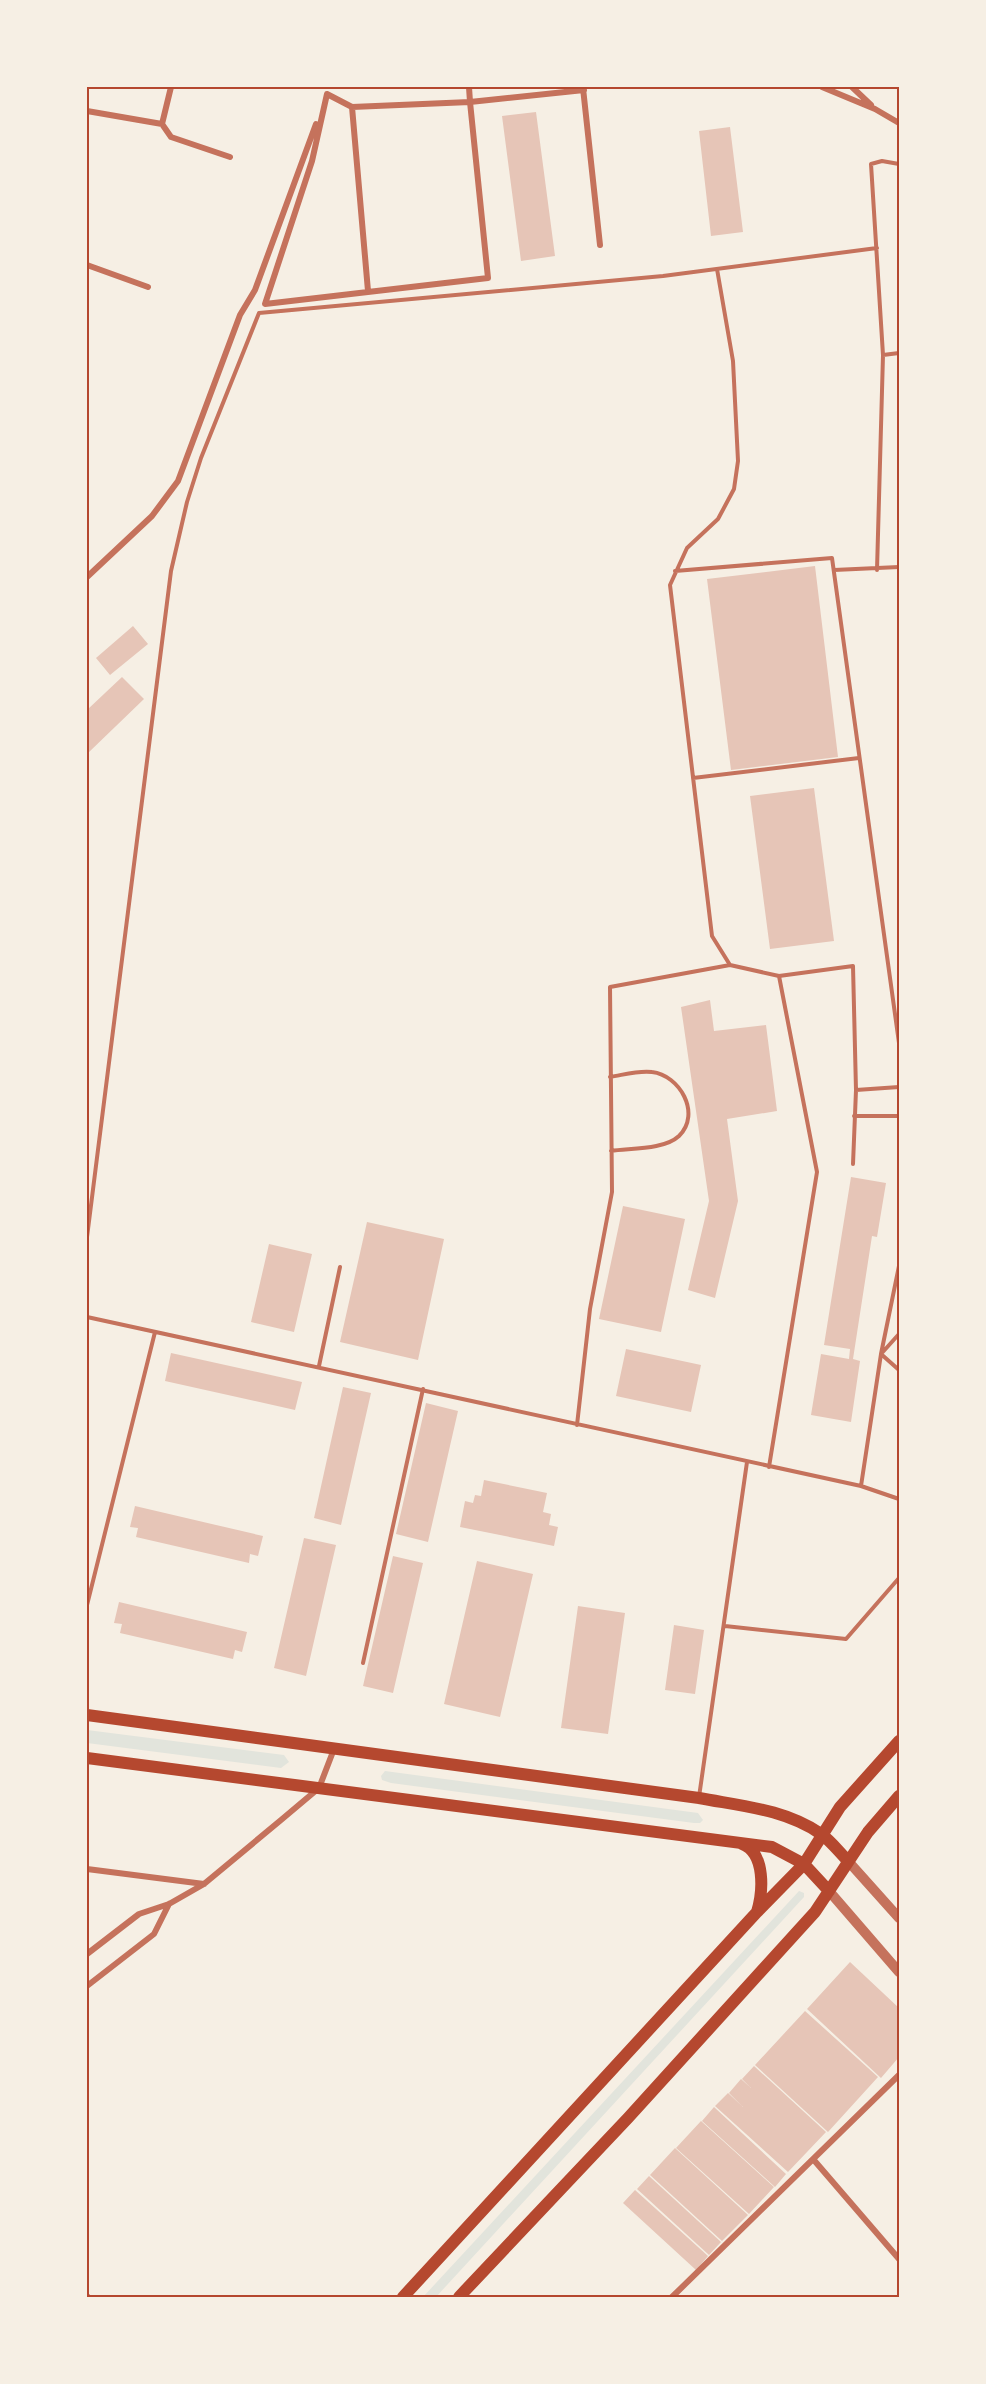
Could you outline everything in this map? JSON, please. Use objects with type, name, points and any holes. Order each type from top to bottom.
[{"type":"main road","points":[[87,1715],[699,1798],[784,1815],[823,1835],[848,1861]]},
{"type":"main road","points":[[402,2297],[804,1864],[840,1807],[899,1741]]},
{"type":"main road","points":[[87,1758],[772,1847],[804,1864],[829,1891]]},
{"type":"main road","points":[[459,2297],[644,2101],[815,1912],[868,1832],[899,1796]]},
{"type":"main road","points":[[738,1843],[752,1850],[758,1862],[762,1888],[757,1912]]},
{"type":"street","points":[[162,124],[171,87]]},
{"type":"street","points":[[328,90],[312,161],[265,304],[488,278],[469,87]]},
{"type":"street","points":[[822,87],[875,109],[899,123]]},
{"type":"street","points":[[852,87],[875,109]]},
{"type":"street","points":[[328,90],[352,107],[470,102],[584,89],[600,245]]},
{"type":"street","points":[[87,577],[152,516],[178,481],[240,315],[259,278],[328,90]]},
{"type":"street","points":[[352,107],[368,291]]},
{"type":"street","points":[[87,111],[162,124],[171,137],[230,157]]},
{"type":"street","points":[[87,265],[148,287]]},
{"type":"street","points":[[87,1954],[139,1914],[169,1904],[204,1884],[319,1788],[334,1748]]},
{"type":"street","points":[[848,1861],[899,1918]]},
{"type":"street","points":[[87,1869],[204,1884]]},
{"type":"street","points":[[829,1891],[899,1972]]},
{"type":"street","points":[[87,1986],[154,1934],[169,1904]]},
{"type":"street","points":[[672,2297],[899,2075]]},
{"type":"street","points":[[813,2158],[899,2259]]},
{"type":"lane","points":[[877,570],[883,355],[871,164],[882,161],[899,164]]},
{"type":"lane","points":[[87,1237],[171,571],[187,502],[201,458],[259,313],[717,269],[877,248]]},
{"type":"lane","points":[[717,269],[733,361],[738,461],[735,489],[718,519],[687,548],[674,571],[670,585],[712,936],[730,965]]},
{"type":"lane","points":[[883,355],[899,353]]},
{"type":"lane","points":[[674,571],[832,558],[899,1043]]},
{"type":"lane","points":[[834,570],[877,570],[899,567]]},
{"type":"lane","points":[[693,778],[860,758]]},
{"type":"lane","points":[[577,1425],[590,1309],[612,1192],[610,987],[730,965],[779,976],[853,966],[856,1090],[853,1164]]},
{"type":"lane","points":[[769,1467],[816,1172],[779,976]]},
{"type":"lane","points":[[610,1077],[650,1071],[665,1075],[680,1088],[688,1104],[686,1121],[680,1135],[666,1143],[611,1151]]},
{"type":"lane","points":[[856,1090],[899,1087]]},
{"type":"lane","points":[[854,1116],[899,1116]]},
{"type":"lane","points":[[861,1486],[881,1354],[899,1266]]},
{"type":"lane","points":[[319,1366],[340,1267]]},
{"type":"lane","points":[[87,1317],[861,1486],[899,1499]]},
{"type":"lane","points":[[87,1605],[155,1332]]},
{"type":"lane","points":[[881,1354],[899,1334]]},
{"type":"lane","points":[[881,1354],[899,1370]]},
{"type":"lane","points":[[363,1663],[423,1389]]},
{"type":"lane","points":[[699,1798],[747,1462]]},
{"type":"lane","points":[[725,1626],[846,1639],[899,1578]]},
{"type":"shaded area","points":[[87,1730],[284,1755],[289,1762],[281,1768],[87,1743]]},
{"type":"shaded area","points":[[385,1771],[698,1813],[703,1820],[700,1823],[694,1823],[391,1783],[382,1780],[381,1776]]},
{"type":"shaded area","points":[[799,1891],[804,1893],[804,1897],[436,2297],[423,2297]]},
{"type":"building","points":[[536,112],[555,256],[521,261],[502,116]]},
{"type":"building","points":[[730,127],[743,232],[711,236],[699,131]]},
{"type":"building","points":[[815,566],[838,757],[731,770],[707,579]]},
{"type":"building","points":[[133,626],[148,644],[110,675],[96,658]]},
{"type":"building","points":[[122,677],[144,699],[87,754],[87,710]]},
{"type":"building","points":[[814,788],[834,941],[770,949],[750,796]]},
{"type":"building","points":[[710,1000],[714,1031],[766,1025],[777,1111],[727,1119],[738,1201],[715,1298],[688,1290],[709,1201],[681,1007]]},
{"type":"building","points":[[851,1177],[886,1183],[877,1237],[872,1236],[853,1359],[860,1361],[851,1422],[811,1415],[821,1354],[849,1359],[850,1349],[824,1345]]},
{"type":"building","points":[[623,1206],[685,1219],[661,1332],[599,1319]]},
{"type":"building","points":[[367,1222],[444,1239],[418,1360],[340,1342]]},
{"type":"building","points":[[269,1244],[312,1254],[294,1332],[251,1322]]},
{"type":"building","points":[[626,1349],[701,1365],[691,1412],[616,1396]]},
{"type":"building","points":[[171,1353],[302,1382],[295,1410],[165,1381]]},
{"type":"building","points":[[343,1387],[371,1393],[341,1525],[314,1518]]},
{"type":"building","points":[[426,1403],[458,1411],[428,1542],[396,1534]]},
{"type":"building","points":[[484,1480],[547,1493],[543,1512],[551,1514],[549,1525],[558,1527],[554,1546],[460,1527],[465,1501],[473,1503],[475,1495],[481,1496]]},
{"type":"building","points":[[135,1506],[263,1536],[258,1556],[250,1554],[249,1563],[136,1537],[138,1528],[130,1527]]},
{"type":"building","points":[[304,1538],[336,1545],[306,1676],[274,1668]]},
{"type":"building","points":[[393,1556],[423,1563],[393,1693],[363,1686]]},
{"type":"building","points":[[477,1561],[533,1574],[500,1717],[444,1704]]},
{"type":"building","points":[[119,1602],[247,1632],[242,1652],[235,1650],[233,1659],[120,1633],[122,1624],[114,1623]]},
{"type":"building","points":[[578,1606],[625,1613],[608,1734],[561,1728]]},
{"type":"building","points":[[674,1625],[704,1630],[695,1694],[665,1690]]},
{"type":"building","points":[[850,1962],[899,2008],[899,2057],[881,2078],[807,2009]]},
{"type":"building","points":[[805,2011],[878,2077],[828,2132],[755,2065]]},
{"type":"building","points":[[754,2066],[826,2132],[788,2172],[715,2106],[728,2093],[743,2107],[729,2093],[741,2079],[751,2088],[742,2079]]},
{"type":"building","points":[[714,2107],[786,2174],[775,2187],[702,2121]]},
{"type":"building","points":[[701,2121],[774,2187],[749,2214],[676,2148]]},
{"type":"building","points":[[675,2148],[748,2215],[722,2241],[650,2175]]},
{"type":"building","points":[[649,2176],[721,2242],[709,2255],[637,2189]]},
{"type":"building","points":[[635,2190],[708,2256],[696,2270],[623,2203]]}]
